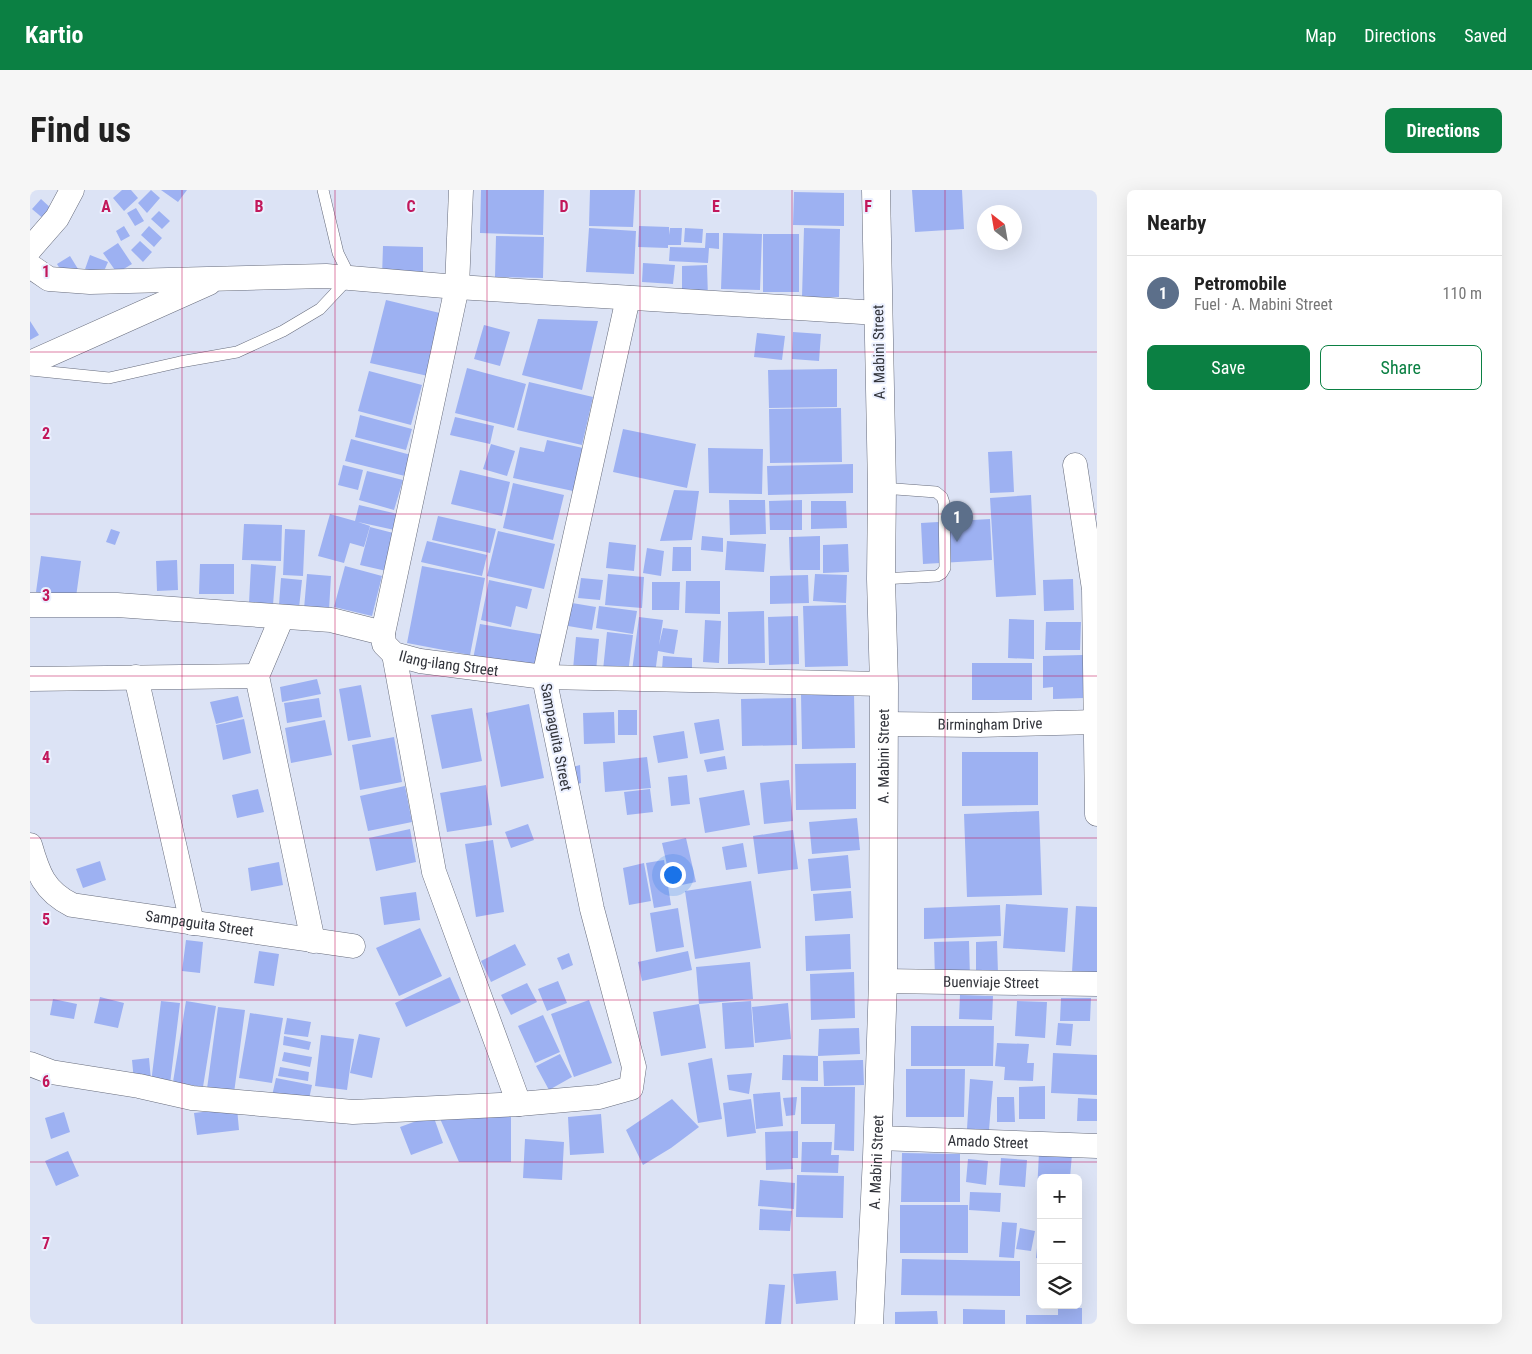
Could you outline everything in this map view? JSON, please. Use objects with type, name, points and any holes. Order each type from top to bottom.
[{"type":"main road","name":"A. Mabini Street","points":[[868,1324],[884,981],[884,684],[876,190]]},
{"type":"street","points":[[30,249],[57,218],[72,190]]},
{"type":"street","points":[[30,605],[117,605],[331,620],[383,633],[456,287],[461,190]]},
{"type":"street","points":[[30,266],[50,279],[90,282],[326,276],[456,287],[878,313]]},
{"type":"street","points":[[30,363],[220,278]]},
{"type":"street","name":"Sampaguita Street","points":[[519,1104],[599,1097],[631,1088],[634,1066],[592,910],[544,677],[628,298]]},
{"type":"street","points":[[1075,465],[1095,589],[1097,814]]},
{"type":"street","points":[[282,617],[257,676],[313,941]]},
{"type":"street","name":"Ilang-ilang Street","points":[[383,633],[384,644],[394,654],[420,661],[544,677],[884,684]]},
{"type":"street","points":[[30,1064],[52,1072],[139,1086],[192,1098],[353,1112],[519,1104],[434,872],[394,654]]},
{"type":"street","points":[[30,678],[257,676]]},
{"type":"street","points":[[136,677],[192,923]]},
{"type":"street","name":"Birmingham Drive","points":[[884,724],[978,725],[1097,722]]},
{"type":"street","name":"Sampaguita Street","points":[[30,845],[41,878],[50,891],[59,899],[72,905],[353,946]]},
{"type":"street","name":"Buenviaje Street","points":[[884,981],[1097,984]]},
{"type":"street","name":"Amado Street","points":[[878,1138],[1097,1146]]},
{"type":"lane","points":[[30,370],[109,378],[180,362],[237,352],[283,331],[320,309],[350,277],[338,254],[324,190]]},
{"type":"lane","points":[[881,579],[937,576],[945,568],[944,503],[942,497],[936,492],[882,488]]},
{"type":"building","points":[[122,190],[131,190],[138,198],[124,211],[113,198]]},
{"type":"building","points":[[151,190],[160,198],[147,213],[138,203]]},
{"type":"building","points":[[161,190],[187,190],[178,202]]},
{"type":"building","points":[[481,190],[544,190],[543,235],[480,233]]},
{"type":"building","points":[[590,190],[635,190],[633,227],[589,226]]},
{"type":"building","points":[[912,190],[962,190],[964,229],[915,232]]},
{"type":"building","points":[[794,192],[844,193],[844,226],[793,225]]},
{"type":"building","points":[[41,199],[54,211],[45,220],[32,209]]},
{"type":"building","points":[[136,208],[144,221],[135,226],[127,213]]},
{"type":"building","points":[[159,211],[170,221],[162,229],[151,219]]},
{"type":"building","points":[[124,226],[130,236],[121,241],[116,231]]},
{"type":"building","points":[[149,226],[162,238],[154,247],[141,235]]},
{"type":"building","points":[[639,226],[669,227],[669,235],[670,228],[682,228],[681,245],[668,245],[668,248],[638,247]]},
{"type":"building","points":[[589,228],[636,231],[634,274],[586,272]]},
{"type":"building","points":[[685,228],[703,229],[702,243],[684,242]]},
{"type":"building","points":[[804,228],[840,229],[839,297],[802,297]]},
{"type":"building","points":[[706,233],[719,233],[719,249],[709,248],[708,263],[669,261],[670,247],[705,248]]},
{"type":"building","points":[[723,233],[762,234],[760,290],[721,289]]},
{"type":"building","points":[[763,234],[799,234],[799,292],[763,292]]},
{"type":"building","points":[[496,236],[544,237],[543,278],[495,277]]},
{"type":"building","points":[[140,241],[152,252],[143,262],[131,250]]},
{"type":"building","points":[[118,243],[132,264],[117,273],[103,253]]},
{"type":"building","points":[[383,246],[423,247],[423,278],[382,277]]},
{"type":"building","points":[[90,255],[108,262],[101,278],[84,272]]},
{"type":"building","points":[[70,256],[78,269],[65,277],[57,264]]},
{"type":"building","points":[[643,263],[675,265],[673,284],[642,282]]},
{"type":"building","points":[[707,265],[708,298],[682,298],[682,266]]},
{"type":"building","points":[[386,300],[444,314],[428,376],[370,363]]},
{"type":"building","points":[[538,319],[598,321],[582,390],[522,375]]},
{"type":"building","points":[[30,321],[39,335],[30,340]]},
{"type":"building","points":[[484,325],[510,332],[500,366],[474,359]]},
{"type":"building","points":[[793,332],[821,334],[819,361],[792,359]]},
{"type":"building","points":[[757,333],[785,336],[782,360],[754,357]]},
{"type":"building","points":[[467,368],[526,384],[514,428],[455,413]]},
{"type":"building","points":[[837,369],[837,407],[769,408],[768,370]]},
{"type":"building","points":[[369,371],[422,385],[411,425],[358,411]]},
{"type":"building","points":[[529,382],[593,397],[582,445],[517,430]]},
{"type":"building","points":[[841,408],[842,462],[770,463],[769,409]]},
{"type":"building","points":[[360,415],[412,429],[406,450],[355,437]]},
{"type":"building","points":[[455,417],[494,426],[490,444],[450,435]]},
{"type":"building","points":[[623,429],[696,444],[687,488],[613,472]]},
{"type":"building","points":[[351,439],[411,455],[405,476],[345,461]]},
{"type":"building","points":[[547,440],[583,448],[573,491],[513,478],[520,447],[544,452]]},
{"type":"building","points":[[491,444],[515,451],[507,476],[483,469]]},
{"type":"building","points":[[708,448],[763,449],[762,494],[709,493]]},
{"type":"building","points":[[1012,451],[1014,492],[990,493],[988,452]]},
{"type":"building","points":[[853,464],[853,493],[768,495],[767,466]]},
{"type":"building","points":[[343,465],[363,470],[358,490],[338,485]]},
{"type":"building","points":[[460,470],[510,482],[502,516],[451,504]]},
{"type":"building","points":[[367,471],[403,480],[394,510],[359,500]]},
{"type":"building","points":[[513,483],[564,495],[553,540],[503,528]]},
{"type":"building","points":[[674,490],[699,491],[692,540],[660,541]]},
{"type":"building","points":[[1031,495],[1036,595],[996,597],[990,498]]},
{"type":"building","points":[[729,500],[765,500],[766,534],[730,535]]},
{"type":"building","points":[[802,500],[802,530],[770,530],[769,501]]},
{"type":"building","points":[[811,501],[846,501],[847,528],[811,529]]},
{"type":"building","points":[[359,505],[402,515],[399,531],[358,522],[370,526],[364,547],[350,543],[344,563],[318,556],[330,514],[355,521]]},
{"type":"building","points":[[438,516],[496,529],[490,553],[432,540]]},
{"type":"building","points":[[990,519],[992,560],[923,564],[921,523]]},
{"type":"building","points":[[244,524],[282,525],[281,561],[242,560]]},
{"type":"building","points":[[370,527],[401,535],[391,572],[360,565]]},
{"type":"building","points":[[111,529],[120,532],[115,545],[106,542]]},
{"type":"building","points":[[285,529],[305,530],[303,576],[283,575]]},
{"type":"building","points":[[498,531],[555,544],[544,589],[487,576]]},
{"type":"building","points":[[702,536],[723,538],[723,552],[701,550]]},
{"type":"building","points":[[820,536],[820,570],[790,570],[789,537]]},
{"type":"building","points":[[427,541],[487,555],[482,576],[421,562]]},
{"type":"building","points":[[727,541],[766,544],[764,572],[725,570]]},
{"type":"building","points":[[609,542],[636,545],[634,571],[606,568]]},
{"type":"building","points":[[848,544],[849,572],[823,573],[823,545]]},
{"type":"building","points":[[673,547],[691,547],[691,571],[672,571]]},
{"type":"building","points":[[647,548],[664,551],[661,576],[643,573]]},
{"type":"building","points":[[41,556],[81,561],[76,597],[36,592]]},
{"type":"building","points":[[177,560],[178,590],[157,591],[156,561]]},
{"type":"building","points":[[200,564],[234,564],[234,594],[199,594]]},
{"type":"building","points":[[251,564],[276,566],[273,605],[249,603]]},
{"type":"building","points":[[345,566],[382,576],[372,616],[334,607]]},
{"type":"building","points":[[422,566],[485,578],[470,655],[407,643]]},
{"type":"building","points":[[307,574],[331,576],[329,610],[304,609]]},
{"type":"building","points":[[608,574],[644,577],[642,608],[605,605]]},
{"type":"building","points":[[815,574],[847,575],[846,603],[813,601]]},
{"type":"building","points":[[808,575],[809,603],[770,604],[770,576]]},
{"type":"building","points":[[281,578],[302,580],[299,608],[279,605]]},
{"type":"building","points":[[581,578],[603,580],[600,600],[578,598]]},
{"type":"building","points":[[1073,579],[1074,610],[1044,611],[1043,580]]},
{"type":"building","points":[[489,580],[532,589],[527,609],[516,606],[511,627],[481,620]]},
{"type":"building","points":[[686,581],[720,581],[720,614],[685,613]]},
{"type":"building","points":[[652,582],[680,582],[679,610],[652,610]]},
{"type":"building","points":[[572,603],[596,607],[592,630],[568,626]]},
{"type":"building","points":[[846,605],[848,666],[805,667],[803,606]]},
{"type":"building","points":[[599,606],[637,611],[633,634],[596,628]]},
{"type":"building","points":[[764,611],[765,663],[728,664],[728,612]]},
{"type":"building","points":[[798,616],[799,664],[769,665],[768,617]]},
{"type":"building","points":[[639,617],[663,620],[659,645],[663,628],[678,630],[674,654],[658,651],[655,674],[632,671]]},
{"type":"building","points":[[1009,619],[1034,620],[1034,659],[1008,658]]},
{"type":"building","points":[[705,620],[721,621],[719,663],[703,662]]},
{"type":"building","points":[[1046,622],[1081,622],[1080,650],[1045,650]]},
{"type":"building","points":[[480,624],[545,635],[538,671],[473,659]]},
{"type":"building","points":[[607,632],[633,635],[628,673],[603,670]]},
{"type":"building","points":[[576,637],[599,639],[596,671],[573,669]]},
{"type":"building","points":[[1083,655],[1084,698],[1053,699],[1053,687],[1043,688],[1043,656]]},
{"type":"building","points":[[663,656],[692,658],[692,670],[662,669]]},
{"type":"building","points":[[972,663],[1032,663],[1032,700],[972,700]]},
{"type":"building","points":[[317,679],[321,694],[282,702],[280,687]]},
{"type":"building","points":[[361,685],[371,737],[348,741],[339,689]]},
{"type":"building","points":[[854,693],[855,748],[802,749],[801,694]]},
{"type":"building","points":[[238,696],[243,717],[216,724],[210,702]]},
{"type":"building","points":[[319,698],[322,717],[287,723],[284,703]]},
{"type":"building","points":[[796,698],[797,745],[742,746],[741,699]]},
{"type":"building","points":[[529,704],[544,778],[501,787],[486,713]]},
{"type":"building","points":[[472,708],[482,761],[442,769],[431,715]]},
{"type":"building","points":[[618,710],[637,710],[637,735],[618,735]]},
{"type":"building","points":[[614,712],[615,743],[584,744],[583,713]]},
{"type":"building","points":[[244,719],[251,753],[223,760],[216,725]]},
{"type":"building","points":[[719,719],[724,750],[700,754],[694,723]]},
{"type":"building","points":[[325,720],[332,755],[291,763],[285,728]]},
{"type":"building","points":[[684,731],[688,758],[658,763],[653,736]]},
{"type":"building","points":[[394,737],[402,782],[360,790],[352,745]]},
{"type":"building","points":[[962,752],[1038,752],[1038,805],[962,806]]},
{"type":"building","points":[[725,756],[727,769],[707,772],[704,760]]},
{"type":"building","points":[[647,757],[651,788],[605,792],[603,762]]},
{"type":"building","points":[[856,763],[856,809],[796,810],[795,764]]},
{"type":"building","points":[[580,765],[581,783],[574,785],[569,768]]},
{"type":"building","points":[[687,775],[690,804],[671,806],[668,777]]},
{"type":"building","points":[[789,780],[793,821],[764,824],[760,783]]},
{"type":"building","points":[[486,785],[492,825],[447,832],[440,793]]},
{"type":"building","points":[[405,786],[412,822],[368,831],[360,796]]},
{"type":"building","points":[[258,789],[264,812],[237,818],[232,795]]},
{"type":"building","points":[[650,789],[653,812],[627,815],[624,792]]},
{"type":"building","points":[[744,790],[750,825],[705,833],[699,798]]},
{"type":"building","points":[[1039,811],[1042,895],[967,897],[964,814]]},
{"type":"building","points":[[857,818],[860,850],[812,854],[809,822]]},
{"type":"building","points":[[528,824],[534,840],[511,848],[505,832]]},
{"type":"building","points":[[410,829],[416,862],[376,871],[369,838]]},
{"type":"building","points":[[793,830],[798,869],[758,874],[753,836]]},
{"type":"building","points":[[686,838],[696,882],[672,887],[662,843]]},
{"type":"building","points":[[493,840],[504,912],[476,917],[465,844]]},
{"type":"building","points":[[743,843],[747,867],[726,870],[722,847]]},
{"type":"building","points":[[848,855],[851,888],[811,891],[808,859]]},
{"type":"building","points":[[664,860],[671,905],[654,908],[646,863]]},
{"type":"building","points":[[100,861],[106,880],[83,888],[76,869]]},
{"type":"building","points":[[279,862],[283,885],[251,891],[248,868]]},
{"type":"building","points":[[644,863],[651,901],[629,905],[623,868]]},
{"type":"building","points":[[751,881],[761,948],[695,959],[685,891]]},
{"type":"building","points":[[851,891],[853,918],[815,921],[813,894]]},
{"type":"building","points":[[416,892],[420,920],[384,925],[380,897]]},
{"type":"building","points":[[1006,904],[1068,908],[1065,952],[1003,948]]},
{"type":"building","points":[[1000,905],[1001,936],[924,939],[924,908]]},
{"type":"building","points":[[1076,906],[1097,907],[1097,973],[1072,972]]},
{"type":"building","points":[[678,908],[684,947],[656,952],[650,913]]},
{"type":"building","points":[[420,928],[442,976],[399,996],[376,948]]},
{"type":"building","points":[[850,934],[851,969],[806,971],[805,936]]},
{"type":"building","points":[[186,940],[203,942],[200,973],[182,971]]},
{"type":"building","points":[[969,941],[970,978],[935,979],[934,942]]},
{"type":"building","points":[[997,941],[998,974],[976,975],[976,942]]},
{"type":"building","points":[[515,944],[526,965],[491,982],[481,961]]},
{"type":"building","points":[[259,951],[279,954],[274,986],[254,983]]},
{"type":"building","points":[[688,951],[692,970],[642,981],[638,962]]},
{"type":"building","points":[[569,953],[573,965],[562,970],[557,958]]},
{"type":"building","points":[[750,962],[753,999],[699,1004],[696,967]]},
{"type":"building","points":[[854,972],[855,1018],[811,1020],[810,974]]},
{"type":"building","points":[[450,977],[461,1002],[406,1027],[395,1003]]},
{"type":"building","points":[[558,981],[567,1003],[547,1011],[538,989]]},
{"type":"building","points":[[527,983],[537,1002],[511,1015],[501,995]]},
{"type":"building","points":[[960,995],[993,996],[992,1020],[959,1019]]},
{"type":"building","points":[[100,997],[124,1003],[118,1028],[94,1023]]},
{"type":"building","points":[[1061,998],[1091,998],[1090,1021],[1060,1021]]},
{"type":"building","points":[[53,999],[77,1004],[74,1019],[50,1015]]},
{"type":"building","points":[[589,1000],[612,1063],[574,1077],[551,1014]]},
{"type":"building","points":[[161,1001],[180,1003],[170,1084],[151,1083]]},
{"type":"building","points":[[186,1001],[216,1006],[203,1087],[173,1082]]},
{"type":"building","points":[[751,1001],[754,1047],[725,1049],[722,1003]]},
{"type":"building","points":[[1017,1001],[1047,1002],[1045,1038],[1015,1036]]},
{"type":"building","points":[[788,1003],[791,1039],[755,1043],[752,1007]]},
{"type":"building","points":[[699,1004],[706,1048],[661,1056],[653,1012]]},
{"type":"building","points":[[218,1007],[245,1010],[234,1093],[207,1089]]},
{"type":"building","points":[[250,1013],[283,1018],[272,1083],[239,1078]]},
{"type":"building","points":[[543,1015],[560,1052],[535,1063],[518,1026]]},
{"type":"building","points":[[287,1018],[311,1022],[308,1037],[284,1034]]},
{"type":"building","points":[[1058,1023],[1073,1024],[1071,1046],[1056,1045]]},
{"type":"building","points":[[911,1026],[994,1026],[993,1066],[911,1066]]},
{"type":"building","points":[[859,1028],[860,1054],[818,1056],[819,1029]]},
{"type":"building","points":[[359,1034],[380,1038],[372,1078],[350,1073]]},
{"type":"building","points":[[321,1035],[354,1039],[347,1090],[315,1086]]},
{"type":"building","points":[[284,1036],[311,1042],[309,1050],[283,1045]]},
{"type":"building","points":[[997,1043],[1029,1044],[1027,1063],[1034,1063],[1033,1081],[1004,1080],[1005,1067],[995,1066]]},
{"type":"building","points":[[284,1052],[312,1057],[310,1067],[282,1061]]},
{"type":"building","points":[[1053,1053],[1097,1055],[1097,1095],[1051,1093]]},
{"type":"building","points":[[560,1054],[572,1077],[549,1090],[536,1066]]},
{"type":"building","points":[[783,1055],[818,1056],[818,1081],[782,1080]]},
{"type":"building","points":[[149,1058],[151,1080],[134,1081],[132,1060]]},
{"type":"building","points":[[712,1058],[722,1119],[698,1123],[688,1063]]},
{"type":"building","points":[[863,1060],[864,1085],[824,1086],[823,1061]]},
{"type":"building","points":[[280,1067],[309,1072],[308,1081],[278,1076]]},
{"type":"building","points":[[906,1069],[965,1069],[964,1117],[906,1117]]},
{"type":"building","points":[[752,1073],[749,1094],[729,1090],[727,1075]]},
{"type":"building","points":[[276,1078],[312,1085],[308,1104],[272,1096]]},
{"type":"building","points":[[970,1079],[993,1081],[989,1130],[967,1129]]},
{"type":"building","points":[[1045,1086],[1045,1119],[1019,1119],[1019,1087]]},
{"type":"building","points":[[801,1087],[855,1087],[854,1151],[834,1150],[835,1124],[801,1124]]},
{"type":"building","points":[[780,1092],[783,1126],[756,1129],[753,1094]]},
{"type":"building","points":[[797,1097],[795,1115],[786,1116],[783,1098]]},
{"type":"building","points":[[997,1097],[1014,1097],[1015,1122],[997,1122]]},
{"type":"building","points":[[1078,1098],[1097,1099],[1097,1121],[1077,1121]]},
{"type":"building","points":[[672,1099],[699,1127],[671,1148],[643,1165],[626,1130]]},
{"type":"building","points":[[751,1099],[756,1133],[727,1137],[723,1103]]},
{"type":"building","points":[[237,1108],[239,1130],[197,1135],[194,1113]]},
{"type":"building","points":[[64,1112],[70,1132],[51,1139],[45,1118]]},
{"type":"building","points":[[511,1113],[511,1162],[459,1162],[438,1114]]},
{"type":"building","points":[[601,1114],[604,1153],[570,1155],[568,1117]]},
{"type":"building","points":[[433,1115],[443,1143],[411,1155],[400,1127]]},
{"type":"building","points":[[798,1131],[798,1158],[792,1158],[793,1169],[766,1170],[765,1132]]},
{"type":"building","points":[[525,1139],[564,1142],[562,1180],[523,1178]]},
{"type":"building","points":[[802,1142],[832,1142],[831,1155],[839,1155],[838,1173],[801,1172]]},
{"type":"building","points":[[68,1151],[79,1176],[56,1186],[45,1161]]},
{"type":"building","points":[[1039,1152],[1072,1154],[1070,1174],[1038,1174]]},
{"type":"building","points":[[902,1153],[960,1154],[960,1202],[901,1202]]},
{"type":"building","points":[[1001,1158],[1027,1160],[1025,1187],[999,1185]]},
{"type":"building","points":[[968,1159],[988,1161],[986,1185],[966,1182]]},
{"type":"building","points":[[797,1175],[844,1176],[843,1218],[796,1217]]},
{"type":"building","points":[[760,1180],[795,1183],[794,1209],[758,1206]]},
{"type":"building","points":[[970,1192],[1001,1193],[1000,1212],[969,1210]]},
{"type":"building","points":[[900,1205],[968,1205],[968,1253],[900,1253]]},
{"type":"building","points":[[760,1209],[792,1211],[790,1231],[759,1230]]},
{"type":"building","points":[[1002,1222],[1017,1223],[1014,1258],[999,1257]]},
{"type":"building","points":[[1020,1228],[1035,1231],[1031,1251],[1016,1249]]},
{"type":"building","points":[[902,1259],[1020,1261],[1020,1296],[901,1295]]},
{"type":"building","points":[[836,1271],[838,1300],[796,1304],[793,1274]]},
{"type":"building","points":[[769,1284],[785,1285],[781,1324],[765,1324]]},
{"type":"building","points":[[963,1309],[1005,1310],[1005,1324],[963,1324]]},
{"type":"building","points":[[1058,1309],[1082,1309],[1082,1324],[1026,1324],[1026,1315],[1058,1315]]},
{"type":"building","points":[[937,1311],[938,1324],[895,1324],[895,1312]]},
{"type":"place","name":"Petromobile","points":[[957,542]]}]
